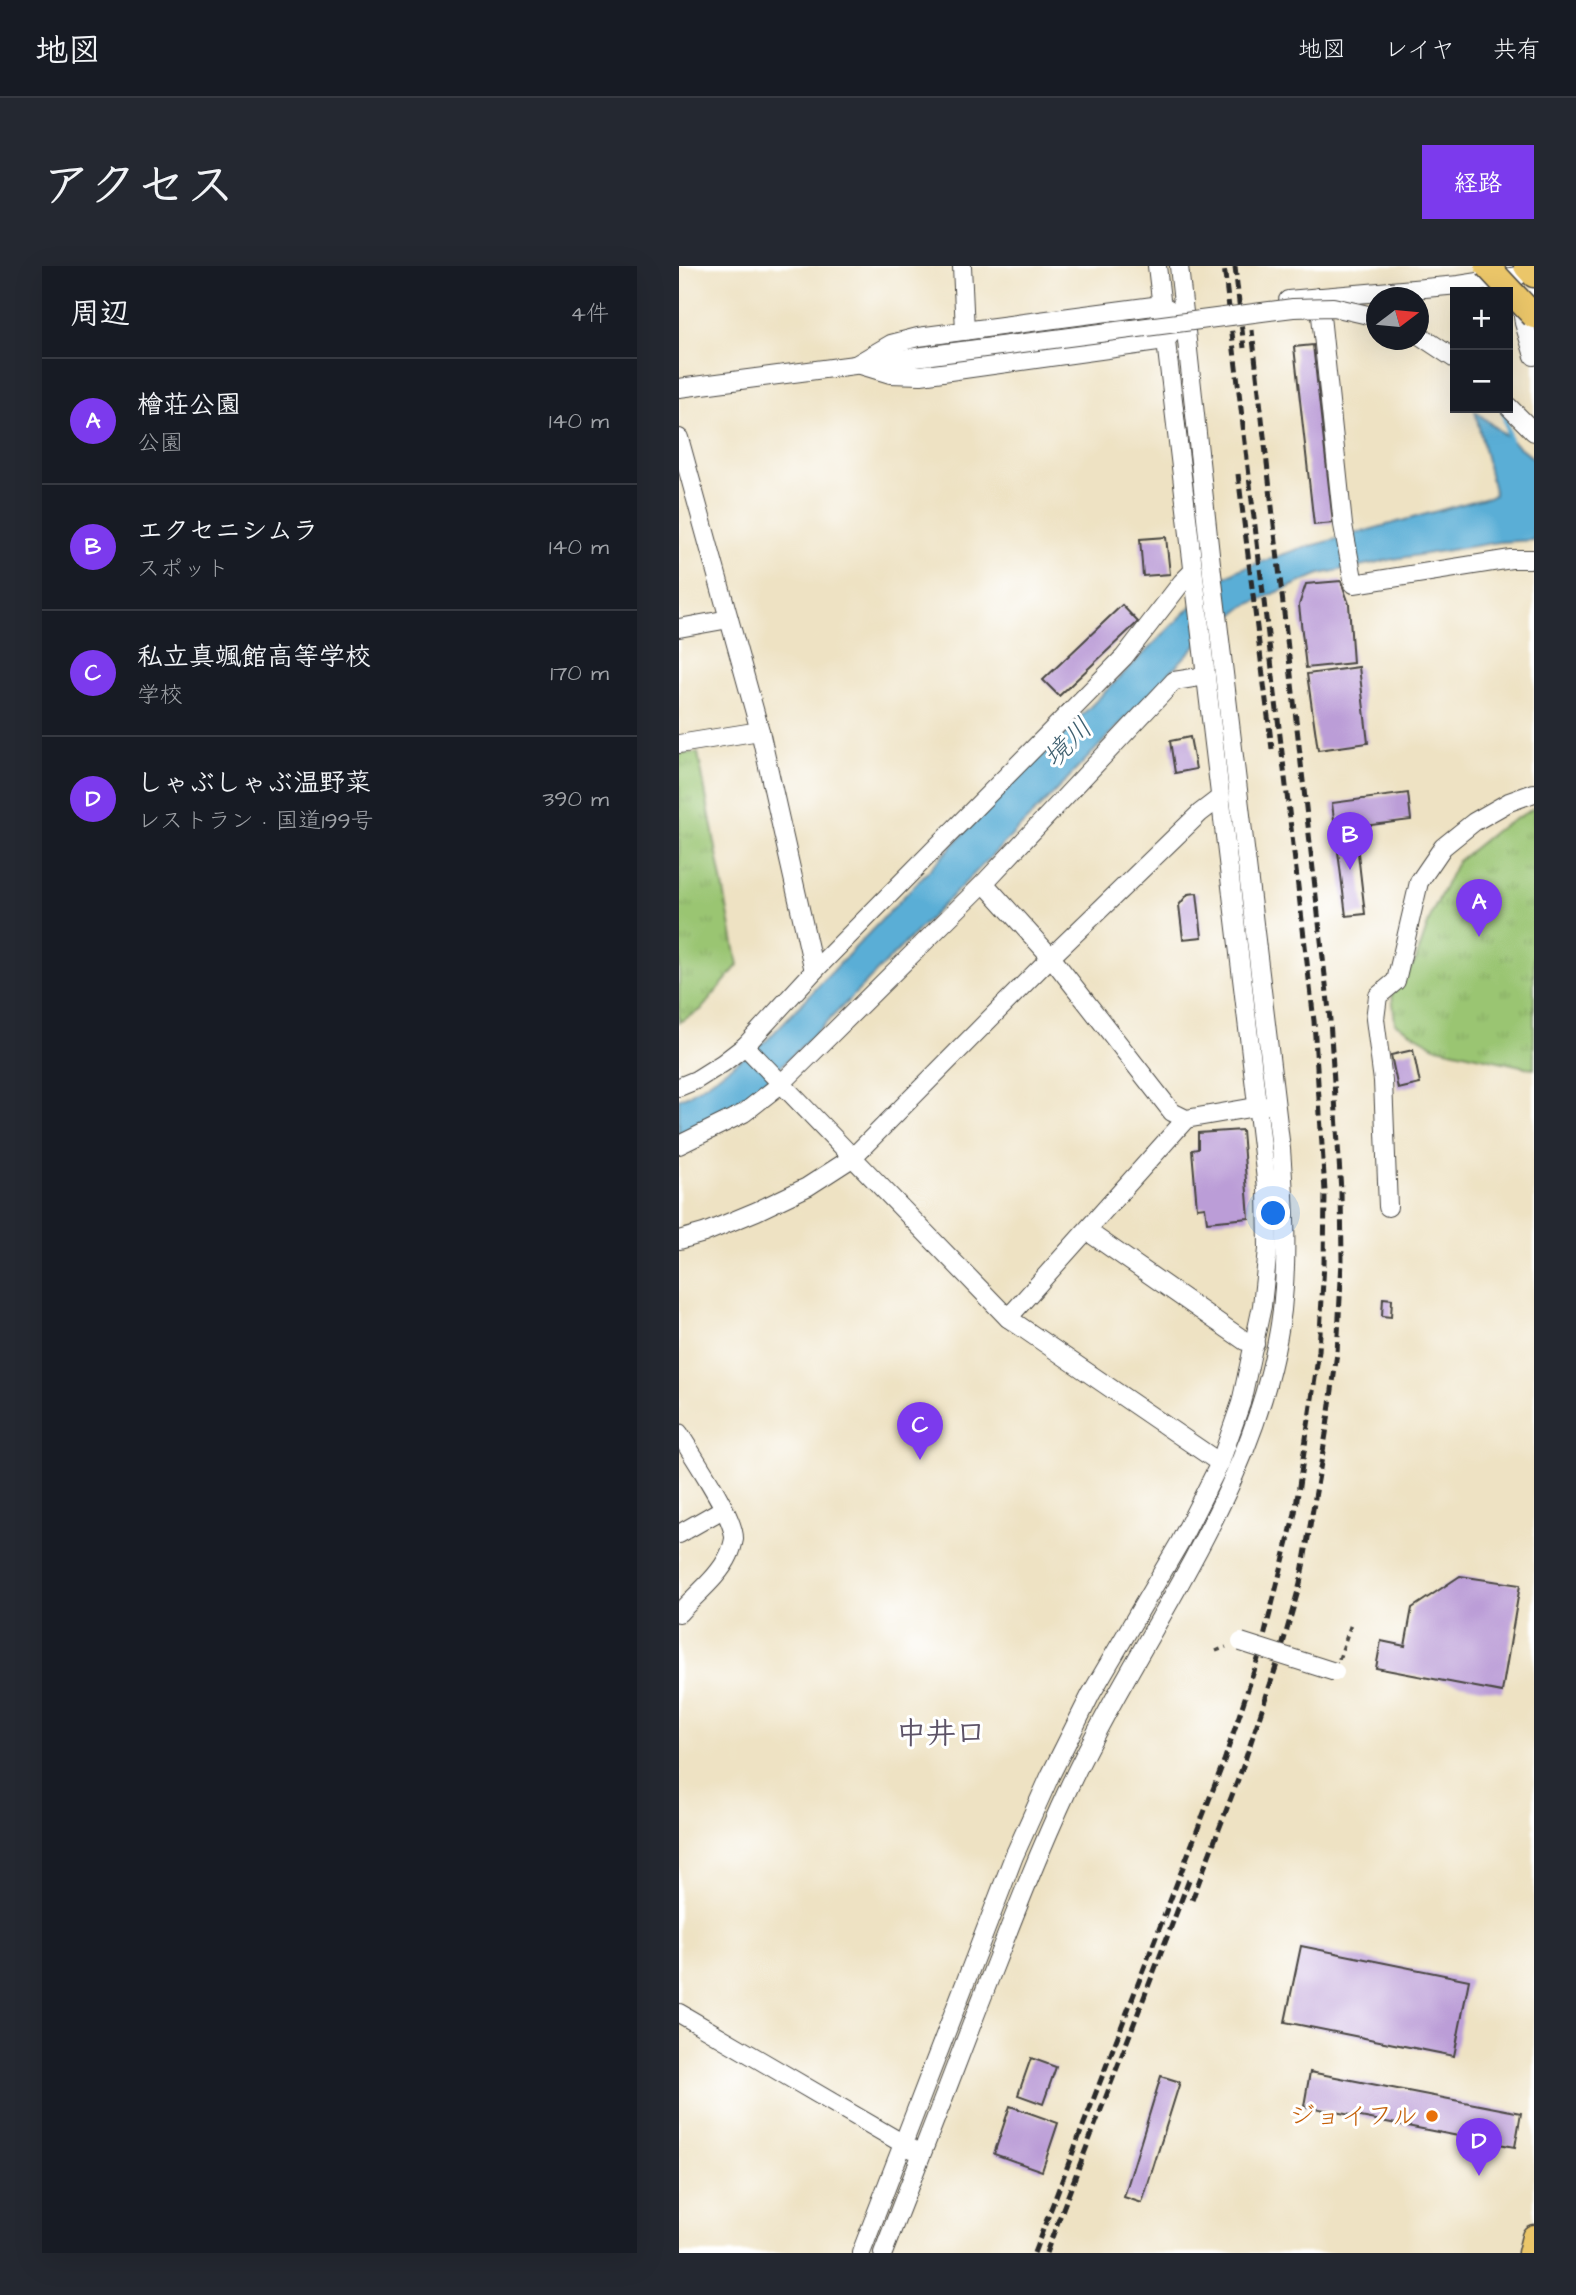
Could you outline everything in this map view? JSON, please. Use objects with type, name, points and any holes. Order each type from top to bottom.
[{"type":"highway","points":[[1487,266],[1534,316]]},
{"type":"highway","points":[[1530,2253],[1534,2236]]},
{"type":"street","points":[[962,266],[965,331]]},
{"type":"street","points":[[883,2253],[1040,1851],[1108,1708],[1201,1547],[1236,1474],[1257,1417],[1282,1311],[1286,1248],[1285,1201],[1266,1105],[1221,797],[1157,266]]},
{"type":"street","points":[[861,2253],[1014,1856],[1050,1776],[1091,1694],[1180,1542],[1220,1463],[1241,1402],[1262,1306],[1268,1249],[1266,1105],[1220,636],[1179,266]]},
{"type":"street","points":[[1288,300],[1459,285],[1523,271],[1524,323],[1534,356]]},
{"type":"street","points":[[1319,296],[1343,525],[1354,584],[1511,559],[1534,559]]},
{"type":"street","points":[[857,364],[891,344],[918,337],[1161,305],[1185,318]]},
{"type":"street","points":[[679,388],[1293,308],[1333,307],[1366,314]]},
{"type":"street","points":[[857,364],[890,374],[921,375],[1165,341],[1185,318]]},
{"type":"street","points":[[1429,342],[1450,356]]},
{"type":"street","points":[[1513,411],[1534,432]]},
{"type":"street","points":[[679,438],[760,731],[814,971]]},
{"type":"street","points":[[679,1087],[696,1080],[746,1047],[814,971],[1124,657],[1193,571]]},
{"type":"street","points":[[679,628],[729,619]]},
{"type":"street","points":[[679,1145],[744,1113],[984,883],[1174,681],[1206,676]]},
{"type":"street","points":[[679,744],[760,731]]},
{"type":"street","points":[[1388,1207],[1383,1081],[1375,1019],[1378,996],[1396,981],[1419,882],[1443,847],[1474,822],[1509,802],[1534,793]]},
{"type":"street","points":[[679,1240],[704,1233],[757,1211],[807,1187],[852,1158],[1051,957],[1200,813],[1221,797]]},
{"type":"street","points":[[984,883],[1051,957],[1172,1112],[1186,1119],[1266,1105]]},
{"type":"street","points":[[746,1047],[1008,1318],[1220,1463]]},
{"type":"street","points":[[1008,1318],[1186,1119]]},
{"type":"street","points":[[1087,1231],[1245,1341],[1255,1345]]},
{"type":"street","points":[[679,1433],[723,1508],[734,1539],[729,1555],[720,1569],[679,1613]]},
{"type":"street","points":[[679,1534],[723,1508]]},
{"type":"street","points":[[1241,1642],[1335,1672]]},
{"type":"street","points":[[679,2013],[922,2155]]},
{"type":"path","points":[[1335,1672],[1351,1624]]},
{"type":"green space","points":[[679,753],[698,753],[738,965],[701,1010],[679,1022]]},
{"type":"green space","points":[[1534,808],[1534,1069],[1437,1047],[1395,1023],[1392,994],[1415,962],[1432,913],[1457,862],[1495,831]]},
{"type":"water","name":"境川","points":[[1475,413],[1534,459],[1534,540],[1499,542],[1320,574],[1245,606],[1199,642],[1048,799],[752,1094],[713,1120],[679,1136],[679,1098],[709,1082],[767,1040],[996,800],[1216,582],[1238,570],[1293,551],[1495,495]]},
{"type":"building","points":[[1313,345],[1333,523],[1314,525],[1294,347]]},
{"type":"building","points":[[1166,537],[1170,574],[1143,576],[1140,539]]},
{"type":"building","points":[[1341,581],[1349,604],[1353,663],[1306,668],[1299,605],[1306,584]]},
{"type":"building","points":[[1122,605],[1138,622],[1059,696],[1043,680]]},
{"type":"building","points":[[1359,667],[1368,743],[1318,750],[1307,674]]},
{"type":"building","points":[[1190,737],[1196,769],[1175,773],[1170,741]]},
{"type":"building","points":[[1408,793],[1411,820],[1355,827],[1365,914],[1346,916],[1332,803]]},
{"type":"building","points":[[1197,893],[1202,937],[1183,939],[1179,905],[1188,894]]},
{"type":"building","points":[[1413,1050],[1420,1084],[1398,1089],[1391,1055]]},
{"type":"building","points":[[1242,1130],[1249,1218],[1207,1222],[1205,1207],[1197,1208],[1192,1150],[1198,1149],[1198,1133]]},
{"type":"building","points":[[1383,1298],[1392,1299],[1391,1317],[1382,1316]]},
{"type":"building","points":[[1460,1576],[1520,1585],[1502,1692],[1376,1668],[1381,1641],[1405,1646],[1412,1608]]},
{"type":"building","points":[[1301,1946],[1469,1980],[1454,2056],[1285,2022]]},
{"type":"building","points":[[1031,2058],[1056,2067],[1043,2104],[1018,2095]]},
{"type":"building","points":[[1310,2072],[1521,2113],[1515,2147],[1304,2106]]},
{"type":"building","points":[[1161,2076],[1180,2082],[1142,2203],[1124,2197]]},
{"type":"building","points":[[1010,2106],[1058,2123],[1042,2171],[994,2154]]},
{"type":"waterway","points":[[1504,413],[1510,444]]},
{"type":"railway","points":[[1034,2253],[1224,1761],[1260,1653],[1295,1513],[1319,1351],[1325,1192],[1314,1021],[1224,266]]},
{"type":"railway","points":[[1235,266],[1244,348]]},
{"type":"railway","points":[[1192,1900],[1242,1769],[1300,1584],[1337,1353],[1342,1261],[1341,1191],[1330,1020],[1252,330]]},
{"type":"railway","points":[[1238,474],[1272,749]]},
{"type":"railway","points":[[1046,2253],[1189,1880]]},
{"type":"place","name":"エクセニシムラ","points":[[1350,870]]},
{"type":"place","name":"檜荘公園","points":[[1479,937]]},
{"type":"place","name":"私立真颯館高等学校","points":[[920,1460]]},
{"type":"place","name":"ジョイフル","points":[[1432,2116]]},
{"type":"place","name":"しゃぶしゃぶ温野菜","points":[[1479,2176]]},
{"type":"district","name":"中井口","points":[[941,1734]]}]
